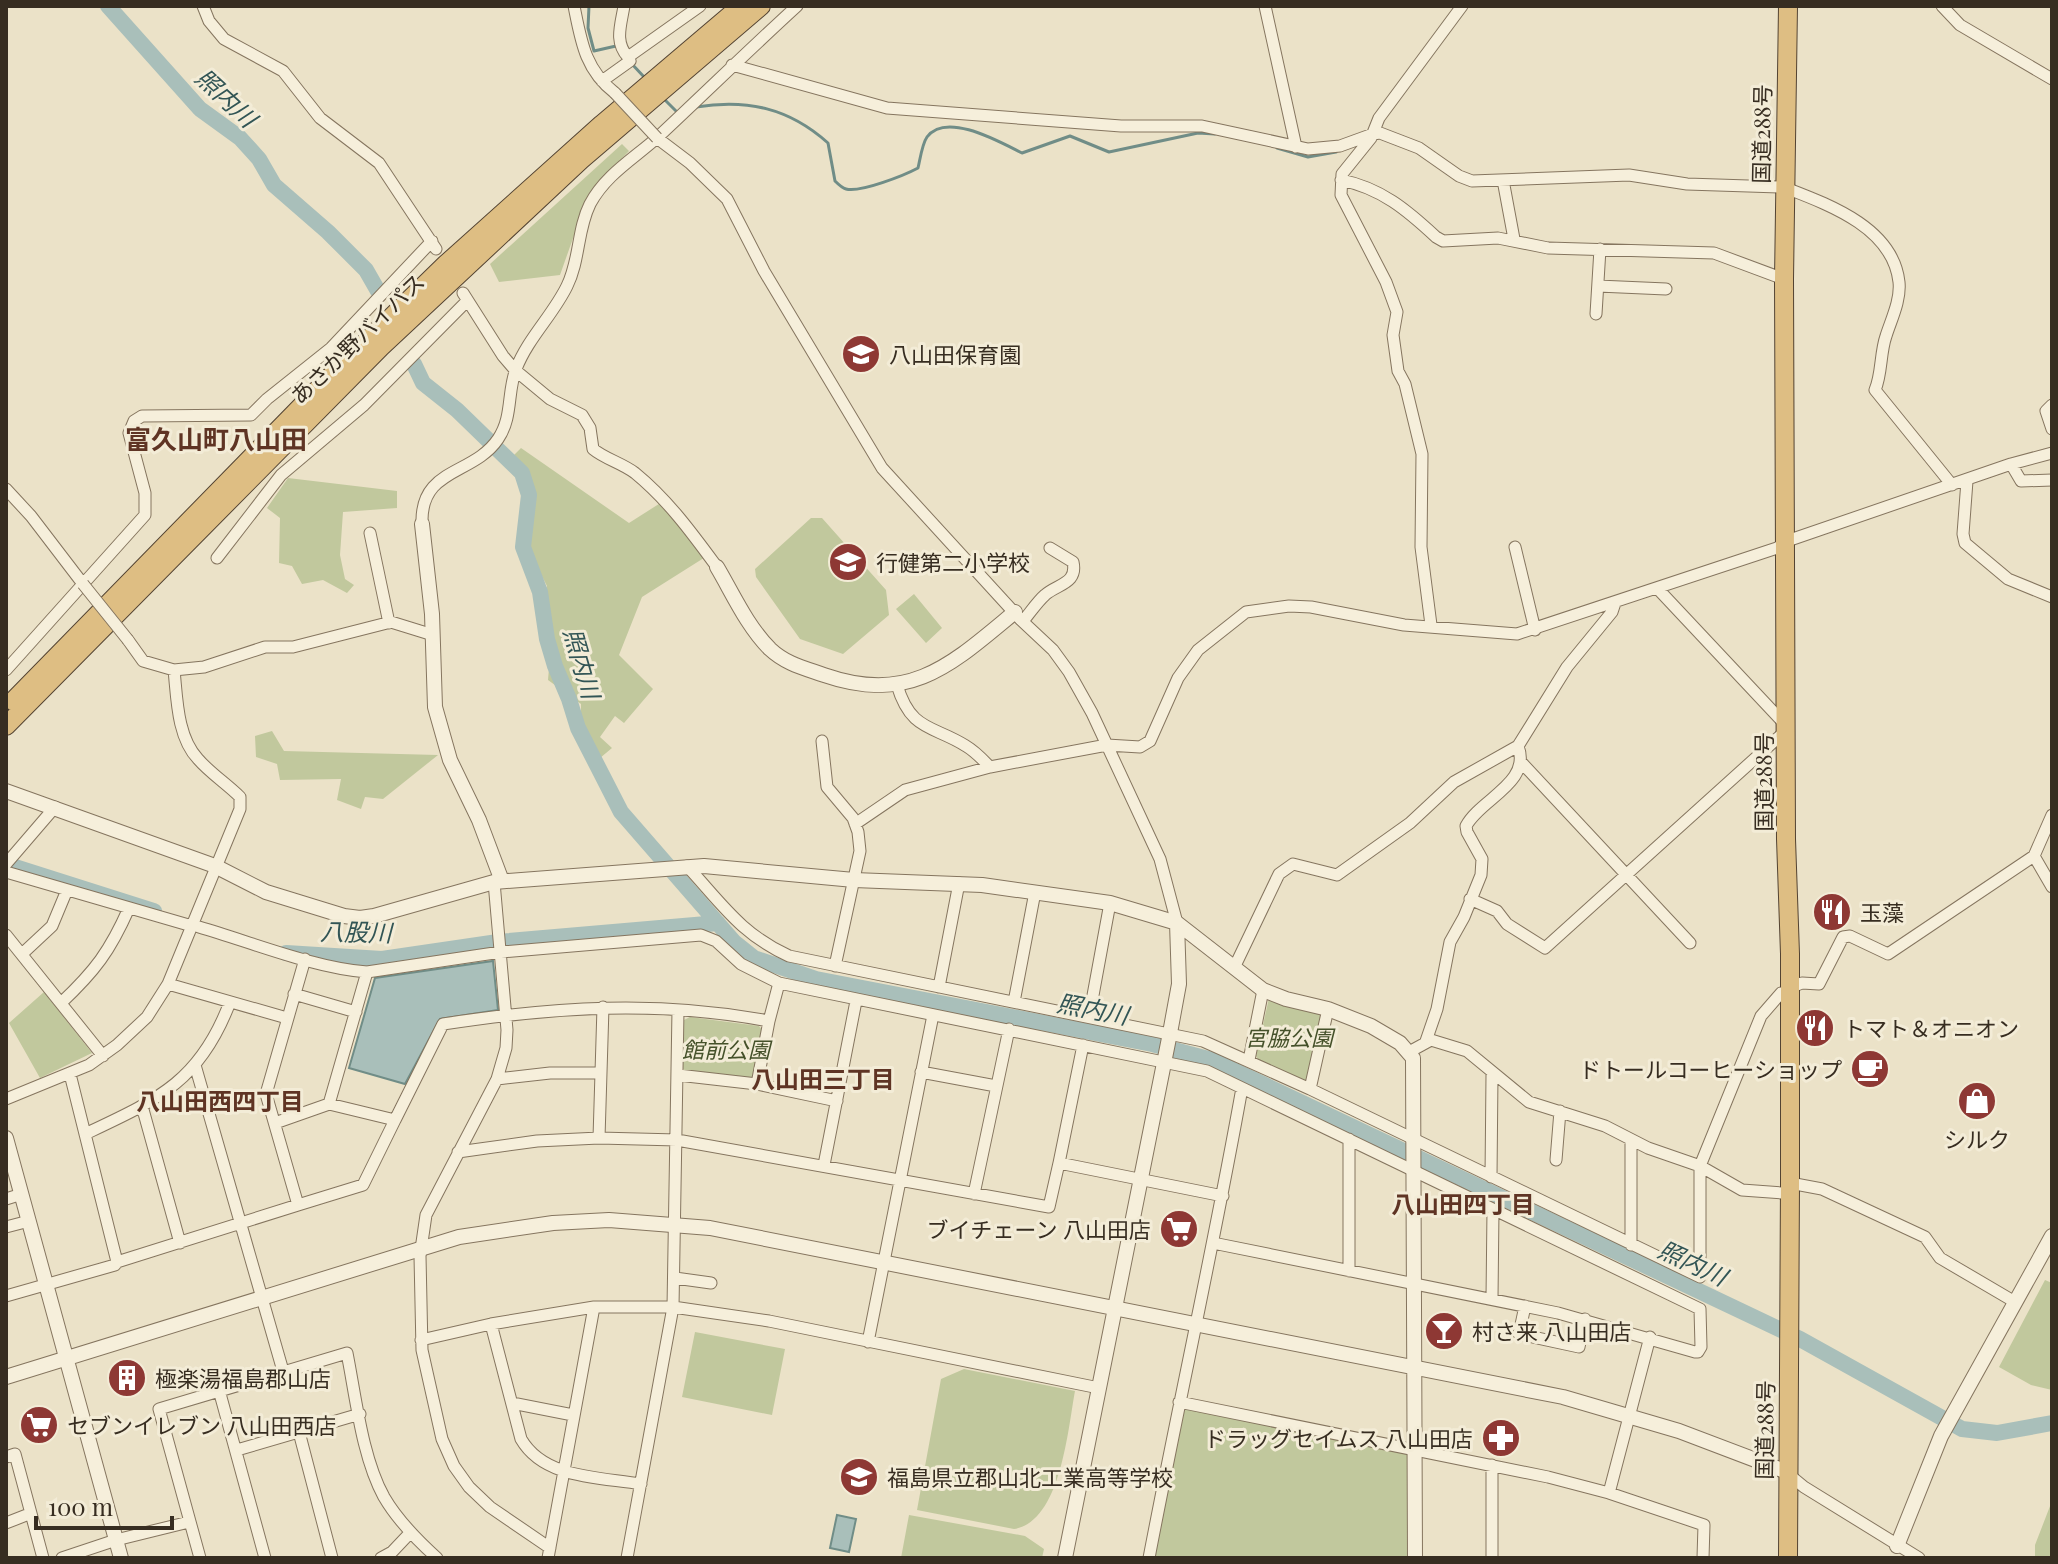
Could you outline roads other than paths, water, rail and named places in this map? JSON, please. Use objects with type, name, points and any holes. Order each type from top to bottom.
[{"type":"highway","name":"あさか野バイパス","points":[[6,709],[327,380],[446,264],[639,92],[741,6]]},
{"type":"highway","name":"あさか野バイパス","points":[[6,726],[392,336],[581,160],[761,6]]},
{"type":"highway","name":"国道288号","points":[[1776,1558],[1782,1470],[1786,1312],[1781,727],[1785,6]]},
{"type":"highway","name":"国道288号","points":[[1782,545],[1785,598],[1785,990]]},
{"type":"highway","name":"国道288号","points":[[1782,1470],[1788,1558]]},
{"type":"street","points":[[6,670],[145,515],[145,493],[129,433],[134,421],[142,416],[251,415],[331,348],[434,245],[379,163],[320,118],[283,71],[224,39],[209,21],[203,6]]},
{"type":"street","points":[[574,6],[584,53],[593,71],[657,138],[690,163],[727,199],[764,271],[882,468],[1062,661],[1107,745],[1160,859],[1177,923],[1180,961],[1170,1033],[1099,1388],[1069,1557]]},
{"type":"street","points":[[602,81],[630,61],[619,39],[624,6]]},
{"type":"street","points":[[628,57],[700,6]]},
{"type":"street","points":[[594,1307],[549,1553],[490,1507],[469,1487],[454,1466],[442,1439],[421,1340],[421,1248],[426,1215],[497,1079],[506,1048],[498,882],[479,820],[450,760],[433,690],[433,635],[422,524],[425,497],[435,484],[486,453],[498,440],[508,415],[515,370],[568,285],[581,228],[590,204],[608,178],[657,138],[797,6]]},
{"type":"street","points":[[1265,6],[1296,147]]},
{"type":"street","points":[[1431,625],[1421,547],[1422,454],[1405,384],[1398,371],[1393,335],[1397,312],[1386,282],[1343,201],[1341,180],[1349,163],[1373,134],[1379,118],[1462,6]]},
{"type":"street","points":[[1942,6],[1960,25],[2052,79]]},
{"type":"street","points":[[732,65],[887,108],[1121,126],[1202,126],[1308,149],[1340,146],[1380,133],[1419,148],[1467,180],[1629,175],[1687,184],[1782,188],[1851,217],[1874,236],[1894,263],[1899,289],[1885,337],[1879,382],[1875,390],[1952,485]]},
{"type":"street","points":[[1341,180],[1372,189],[1397,202],[1439,240],[1514,239],[1548,248],[1719,254],[1782,278]]},
{"type":"street","points":[[1503,180],[1514,239]]},
{"type":"street","points":[[1596,314],[1600,249]]},
{"type":"street","points":[[1598,286],[1666,289]]},
{"type":"street","points":[[217,558],[281,475],[364,405],[465,297],[515,370],[550,399],[580,412],[590,428],[593,449],[632,471],[683,520],[717,567],[746,617],[765,643],[785,661],[853,684],[877,687],[897,685],[932,674],[1019,617],[1046,593],[1068,583],[1074,573],[1073,562],[1050,548]]},
{"type":"street","points":[[2052,405],[2046,411],[2052,429]]},
{"type":"street","points":[[855,824],[905,790],[990,767],[1107,745],[1140,747],[1150,741],[1178,678],[1198,650],[1246,612],[1289,606],[1311,607],[1404,625],[1510,634],[1535,630],[2011,464],[2052,453]]},
{"type":"street","points":[[2011,464],[2021,481],[2052,480]]},
{"type":"street","points":[[1967,481],[1965,543],[2008,579],[2052,597]]},
{"type":"street","points":[[6,489],[31,516],[143,661],[174,670],[223,663],[265,647],[293,647],[389,623],[433,635]]},
{"type":"street","points":[[370,533],[389,623]]},
{"type":"street","points":[[1515,547],[1535,630]]},
{"type":"street","points":[[1470,899],[1497,911],[1507,924],[1545,948],[1781,727],[1657,588]]},
{"type":"street","points":[[1234,968],[1279,874],[1293,864],[1337,875],[1410,823],[1454,782],[1518,746],[1567,667],[1612,612],[1615,603]]},
{"type":"street","points":[[6,1099],[70,1074],[103,1056],[147,1017],[168,984],[196,927],[215,866],[242,800],[192,751],[180,717],[174,670]]},
{"type":"street","points":[[897,685],[901,700],[918,722],[965,745],[990,767]]},
{"type":"street","points":[[822,741],[825,782],[829,793],[846,809],[855,824],[860,851],[835,966]]},
{"type":"street","points":[[1518,746],[1521,762],[1690,943]]},
{"type":"street","points":[[1426,1041],[1437,1009],[1450,942],[1481,875],[1483,863],[1466,826],[1514,777],[1521,762]]},
{"type":"street","points":[[6,791],[215,866],[266,892],[331,913],[360,918],[398,910],[469,887],[498,882],[687,866],[854,880],[959,883],[1110,903],[1177,923],[1263,990],[1328,1009],[1388,1035],[1413,1058],[1415,1558]]},
{"type":"street","points":[[6,864],[55,807]]},
{"type":"street","points":[[687,866],[730,917],[753,937],[789,956],[1203,1041],[1249,1060],[1700,1277],[1700,1166],[1761,1016],[1785,990],[1802,983],[1819,984],[1843,937],[1850,936],[1888,954],[2034,856],[2052,815]]},
{"type":"street","points":[[2034,856],[2052,887]]},
{"type":"street","points":[[6,872],[305,959],[367,972],[501,952],[701,935],[716,941],[741,964],[779,983],[1207,1071],[1700,1309],[1701,1344],[1698,1352],[1585,1319],[1213,1243]]},
{"type":"street","points":[[939,987],[959,883]]},
{"type":"street","points":[[22,954],[52,926],[67,890]]},
{"type":"street","points":[[1014,1002],[1035,892]]},
{"type":"street","points":[[1089,1017],[1110,903]]},
{"type":"street","points":[[61,1003],[107,953],[129,908]]},
{"type":"street","points":[[6,935],[103,1056]]},
{"type":"street","points":[[298,1205],[266,1094],[305,959]]},
{"type":"street","points":[[329,1104],[367,972]]},
{"type":"street","points":[[757,1084],[779,983]]},
{"type":"street","points":[[168,984],[287,1018]]},
{"type":"street","points":[[1249,1060],[1263,990]]},
{"type":"street","points":[[294,994],[356,1012]]},
{"type":"street","points":[[824,1165],[856,1001]]},
{"type":"street","points":[[85,1134],[142,1106],[177,1084],[212,1042],[230,1002]]},
{"type":"street","points":[[6,1296],[48,1286],[363,1185],[443,1024],[603,1007],[678,1010],[769,1021]]},
{"type":"street","points":[[599,1138],[603,1007]]},
{"type":"street","points":[[1310,1089],[1328,1009]]},
{"type":"street","points":[[627,1558],[673,1307],[678,1010]]},
{"type":"street","points":[[868,1342],[933,1015]]},
{"type":"street","points":[[974,1194],[1009,1029]]},
{"type":"street","points":[[1409,1052],[1426,1041],[1444,1042],[1462,1049],[1522,1099],[1605,1126],[1631,1140],[1700,1166],[1742,1190],[1822,1189],[1925,1237],[1940,1258],[2015,1302]]},
{"type":"street","points":[[458,1152],[537,1141],[599,1138],[677,1140],[1049,1207],[1083,1045]]},
{"type":"street","points":[[195,1065],[283,1371]]},
{"type":"street","points":[[921,1072],[996,1086]]},
{"type":"street","points":[[497,1079],[550,1073],[601,1073]]},
{"type":"street","points":[[70,1074],[117,1262]]},
{"type":"street","points":[[678,1075],[757,1084],[837,1101]]},
{"type":"street","points":[[1491,1177],[1492,1075]]},
{"type":"street","points":[[1149,1558],[1242,1088]]},
{"type":"street","points":[[275,1123],[329,1104],[395,1120]]},
{"type":"street","points":[[142,1106],[180,1243]]},
{"type":"street","points":[[1556,1160],[1560,1111]]},
{"type":"street","points":[[6,1138],[121,1558]]},
{"type":"street","points":[[1349,1139],[1349,1271]]},
{"type":"street","points":[[1631,1140],[1631,1245]]},
{"type":"street","points":[[1059,1163],[1223,1196]]},
{"type":"street","points":[[6,1199],[22,1194]]},
{"type":"street","points":[[1492,1299],[1493,1209]]},
{"type":"street","points":[[6,1377],[459,1237],[553,1223],[609,1220],[676,1223],[1563,1397],[1729,1448],[1782,1470],[1804,1487],[1919,1558]]},
{"type":"street","points":[[6,1227],[29,1221]]},
{"type":"street","points":[[1897,1546],[1944,1431],[2052,1236]]},
{"type":"street","points":[[675,1278],[711,1283]]},
{"type":"street","points":[[1525,1306],[1519,1334],[1579,1347],[1585,1319]]},
{"type":"street","points":[[421,1340],[491,1324],[594,1307],[673,1307],[769,1321],[1099,1388]]},
{"type":"street","points":[[491,1324],[521,1439],[529,1453],[552,1469],[641,1484]]},
{"type":"street","points":[[1609,1493],[1650,1337]]},
{"type":"street","points":[[200,1558],[159,1409],[347,1353],[372,1467],[384,1496],[410,1533],[437,1558]]},
{"type":"street","points":[[219,1390],[265,1558]]},
{"type":"street","points":[[1179,1402],[1492,1465],[1609,1493],[1704,1525],[1703,1558]]},
{"type":"street","points":[[512,1403],[573,1415]]},
{"type":"street","points":[[237,1450],[360,1414]]},
{"type":"street","points":[[299,1432],[332,1558]]},
{"type":"street","points":[[6,1457],[15,1454],[43,1558]]},
{"type":"street","points":[[1492,1465],[1492,1558]]},
{"type":"street","points":[[6,1523],[29,1514]]},
{"type":"street","points":[[62,1558],[116,1540],[189,1522]]},
{"type":"street","points":[[386,1557],[410,1533]]},
{"type":"water","points":[[493,961],[498,1010],[440,1019],[405,1084],[349,1068],[375,978]]},
{"type":"water","points":[[837,1515],[856,1519],[849,1552],[830,1548]]},
{"type":"waterway","name":"照内川","points":[[108,6],[200,109],[240,138],[259,159],[274,185],[366,270],[378,291]]},
{"type":"waterway","points":[[589,6],[588,28],[594,51],[618,48]]},
{"type":"waterway","points":[[631,63],[645,78]]},
{"type":"waterway","points":[[663,98],[677,112]]},
{"type":"waterway","points":[[696,107],[750,106],[798,121],[828,143],[835,181],[853,190],[882,183],[918,168],[927,137],[947,127],[973,131],[1022,153],[1070,136],[1109,152],[1198,133],[1215,134]]},
{"type":"waterway","points":[[1277,148],[1308,157],[1336,152]]},
{"type":"waterway","name":"照内川","points":[[414,364],[423,383],[457,410],[522,473],[529,495],[523,547],[540,592],[547,639],[578,728],[621,812],[734,942],[754,958],[816,979],[1152,1044],[1212,1060],[1800,1339],[1962,1429],[1997,1433],[2052,1423]]},
{"type":"waterway","name":"八股川","points":[[6,864],[154,911]]},
{"type":"waterway","name":"八股川","points":[[286,953],[382,959],[498,942],[718,923]]},
{"type":"place","name":"八山田保育園","points":[[861,354]]},
{"type":"place","name":"行健第二小学校","points":[[848,562]]},
{"type":"place","name":"玉藻","points":[[1832,912]]},
{"type":"place","name":"トマト＆オニオン","points":[[1815,1028]]},
{"type":"place","name":"ドトールコーヒーショップ","points":[[1870,1069]]},
{"type":"place","name":"シルク","points":[[1977,1101]]},
{"type":"place","name":"ブイチェーン 八山田店","points":[[1179,1229]]},
{"type":"place","name":"村さ来 八山田店","points":[[1444,1331]]},
{"type":"place","name":"極楽湯福島郡山店","points":[[127,1378]]},
{"type":"place","name":"セブンイレブン 八山田西店","points":[[39,1425]]},
{"type":"place","name":"ドラッグセイムス 八山田店","points":[[1501,1438]]},
{"type":"place","name":"福島県立郡山北工業高等学校","points":[[859,1477]]},
{"type":"district","name":"富久山町八山田","points":[[216,438]]},
{"type":"district","name":"八山田三丁目","points":[[823,1078]]},
{"type":"district","name":"八山田西四丁目","points":[[220,1100]]},
{"type":"district","name":"八山田四丁目","points":[[1463,1203]]},
{"type":"park label","name":"宮脇公園","points":[[1289,1037]]},
{"type":"park label","name":"館前公園","points":[[726,1049]]}]
